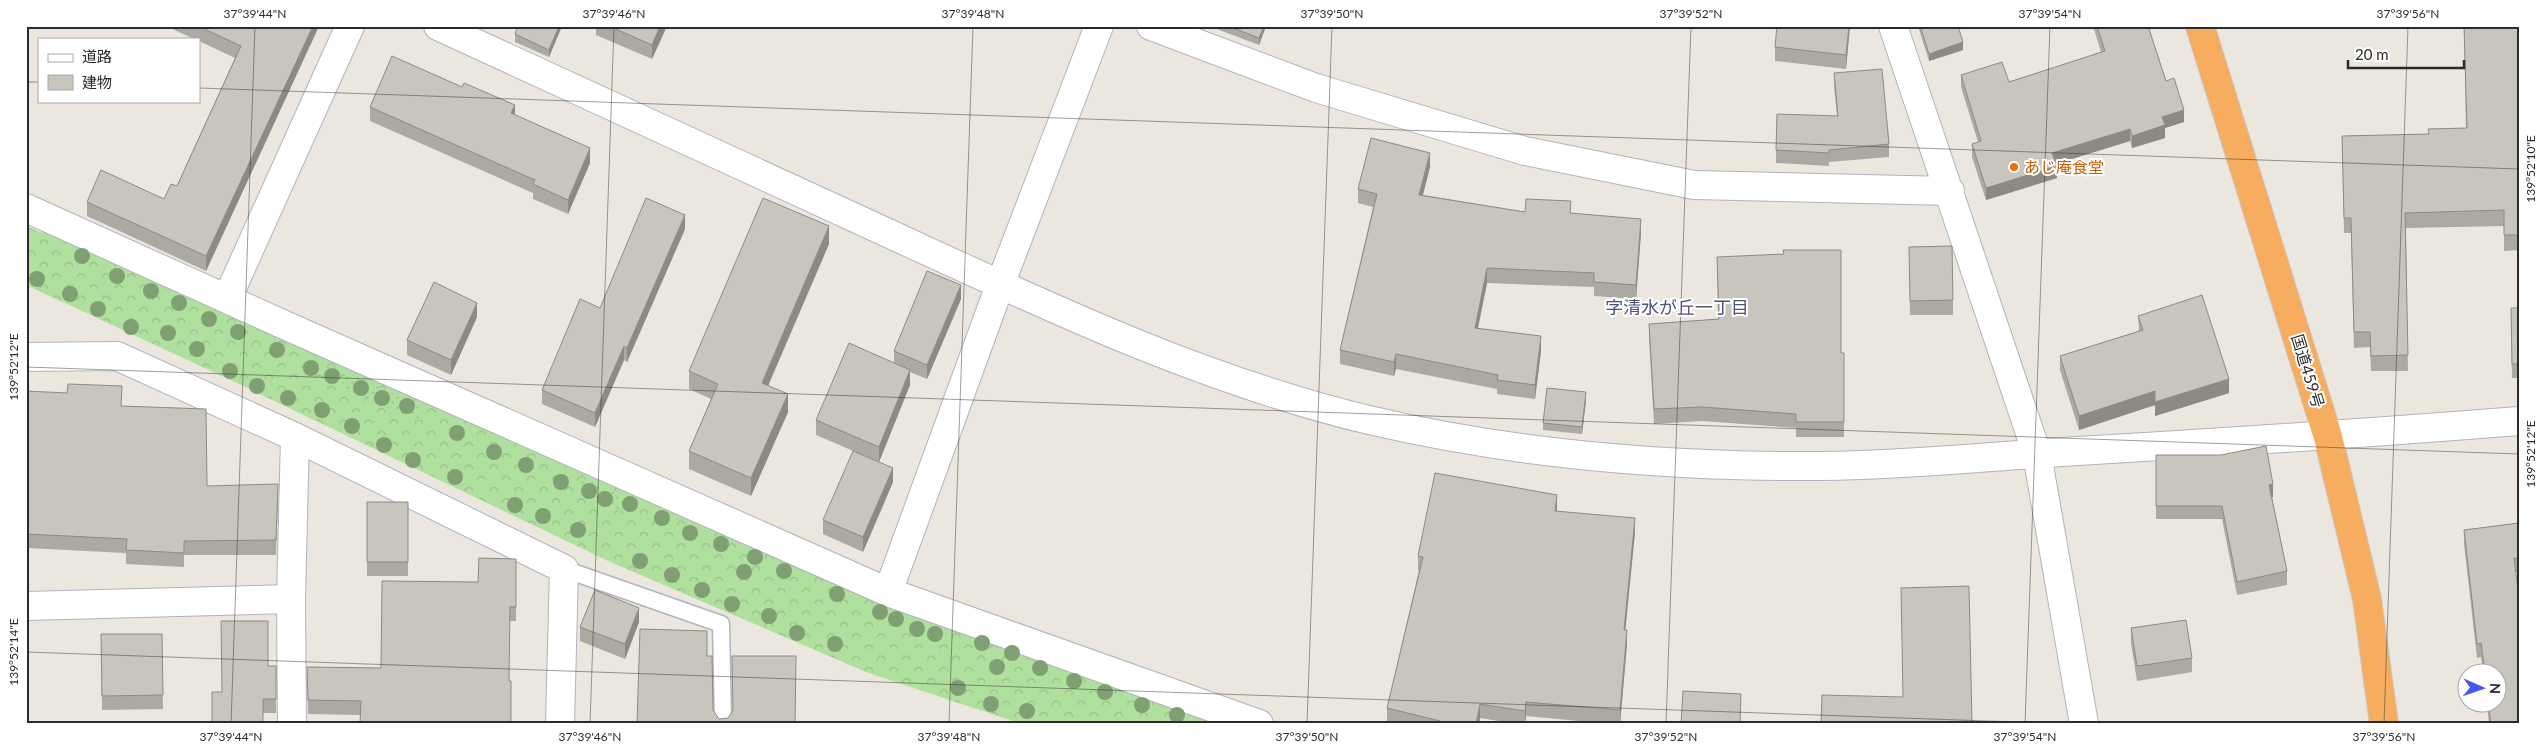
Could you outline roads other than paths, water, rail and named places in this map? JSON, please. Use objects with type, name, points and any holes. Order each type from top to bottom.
[{"type":"highway","name":"国道459号","points":[[2200,26],[2328,437],[2367,599],[2384,724]]},
{"type":"street","points":[[227,299],[350,26]]},
{"type":"street","points":[[438,26],[1000,285],[1158,354],[1269,393],[1370,420],[1486,443],[1591,458],[1826,466],[2328,437],[2519,421]]},
{"type":"street","points":[[888,592],[1000,285],[1099,26]]},
{"type":"street","points":[[1151,26],[1316,88],[1525,151],[1694,185],[1950,191]]},
{"type":"street","points":[[1893,26],[2037,454],[2084,724]]},
{"type":"street","points":[[26,208],[888,592],[1259,724]]},
{"type":"street","points":[[26,357],[117,356],[295,438],[564,569],[560,724]]},
{"type":"street","points":[[292,724],[290,599],[295,438]]},
{"type":"street","points":[[26,606],[290,599]]},
{"type":"lane","points":[[564,569],[720,624],[723,724]]},
{"type":"place","name":"あじ庵食堂","points":[[2014,167]]},
{"type":"district","name":"字清水が丘一丁目","points":[[1677,308]]}]
